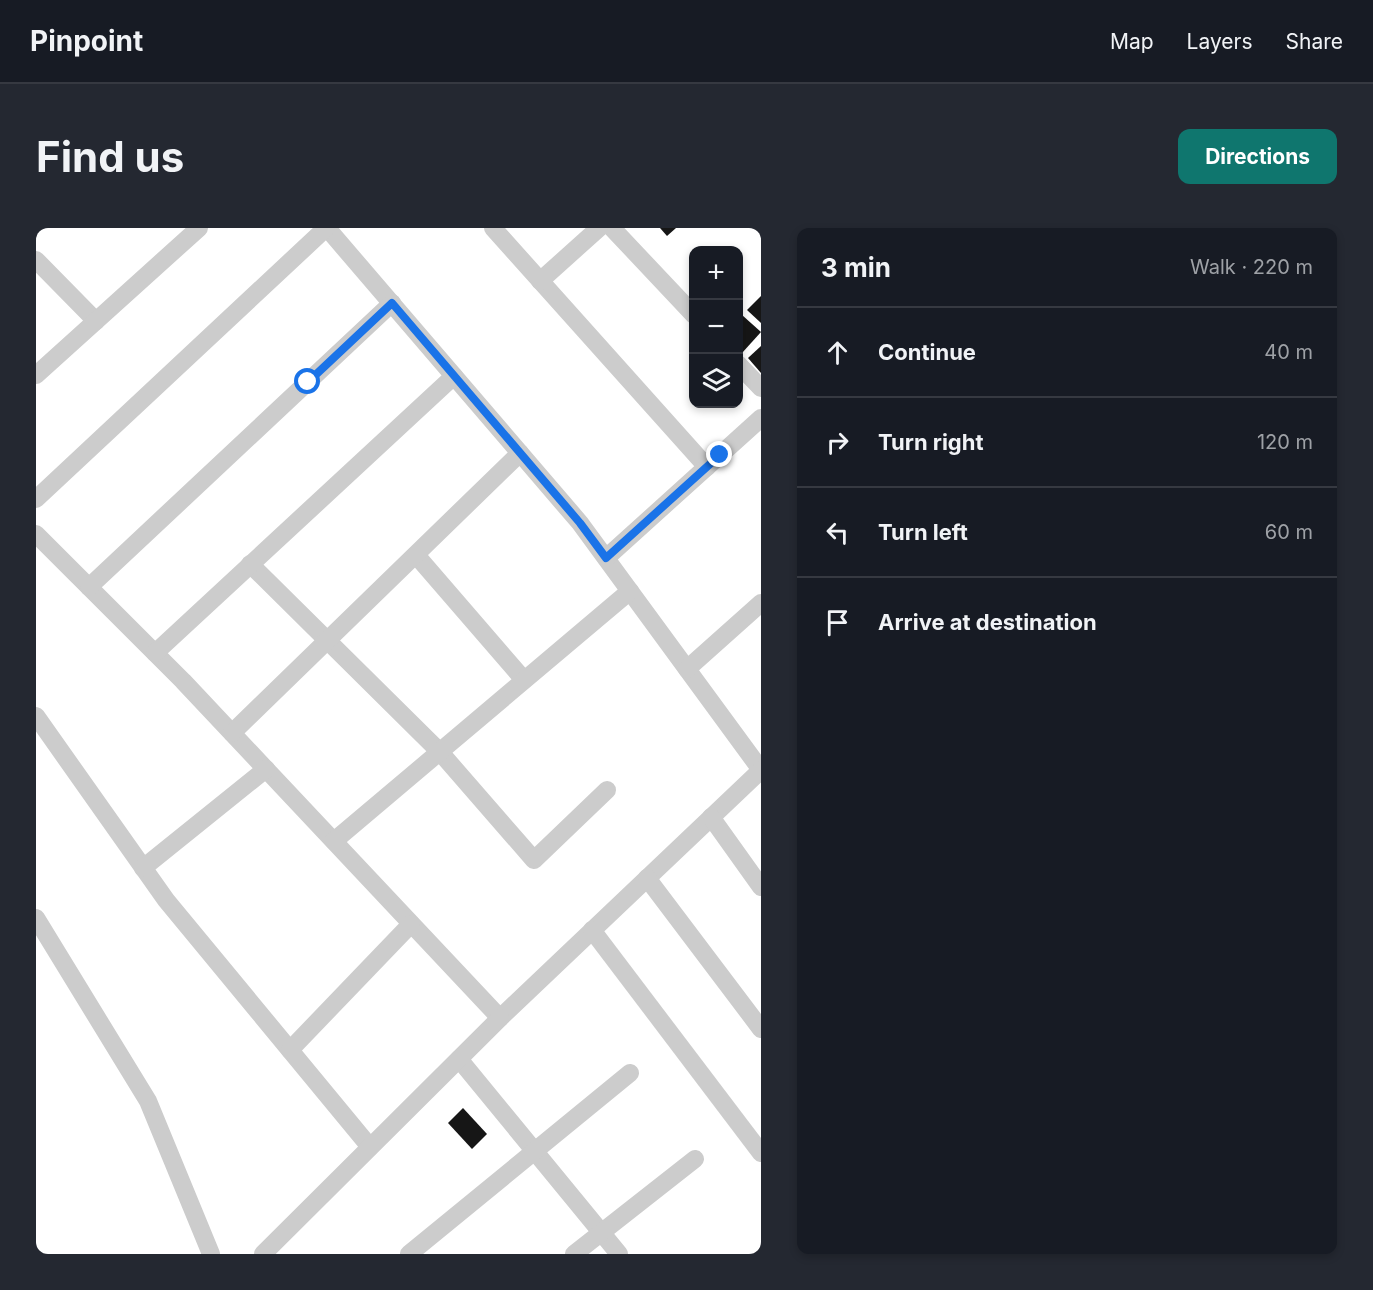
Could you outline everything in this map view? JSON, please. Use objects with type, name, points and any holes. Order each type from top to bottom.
[{"type":"street","points":[[36,375],[199,228]]},
{"type":"street","points":[[36,499],[327,228],[580,523],[761,770],[500,1018],[263,1254]]},
{"type":"street","points":[[493,228],[707,467]]},
{"type":"street","points":[[540,281],[599,228]]},
{"type":"street","points":[[612,228],[689,311]]},
{"type":"street","points":[[36,260],[96,321]]},
{"type":"street","points":[[88,587],[392,303]]},
{"type":"street","points":[[743,369],[761,388]]},
{"type":"street","points":[[155,653],[454,376]]},
{"type":"street","points":[[606,558],[761,418]]},
{"type":"street","points":[[232,733],[520,453]]},
{"type":"street","points":[[36,534],[232,733],[500,1018]]},
{"type":"street","points":[[416,555],[524,680]]},
{"type":"street","points":[[250,564],[440,752],[534,860],[607,790]]},
{"type":"street","points":[[333,841],[630,591]]},
{"type":"street","points":[[687,669],[761,603]]},
{"type":"street","points":[[36,716],[166,900],[370,1148]]},
{"type":"street","points":[[143,868],[266,769]]},
{"type":"street","points":[[711,817],[761,887]]},
{"type":"street","points":[[647,878],[761,1029]]},
{"type":"street","points":[[36,918],[148,1101],[211,1254]]},
{"type":"street","points":[[290,1050],[411,924]]},
{"type":"street","points":[[592,930],[761,1153]]},
{"type":"street","points":[[459,1059],[618,1254]]},
{"type":"street","points":[[409,1254],[630,1073]]},
{"type":"street","points":[[574,1254],[695,1159]]},
{"type":"building","points":[[660,228],[676,228],[667,236]]},
{"type":"building","points":[[761,296],[761,323],[747,310]]},
{"type":"building","points":[[743,316],[761,332],[743,352]]},
{"type":"building","points":[[761,346],[761,373],[748,358]]},
{"type":"building","points":[[463,1108],[487,1134],[472,1149],[448,1123]]},
{"type":"route","points":[[308,382],[392,303],[580,523],[606,558],[720,455]]}]
